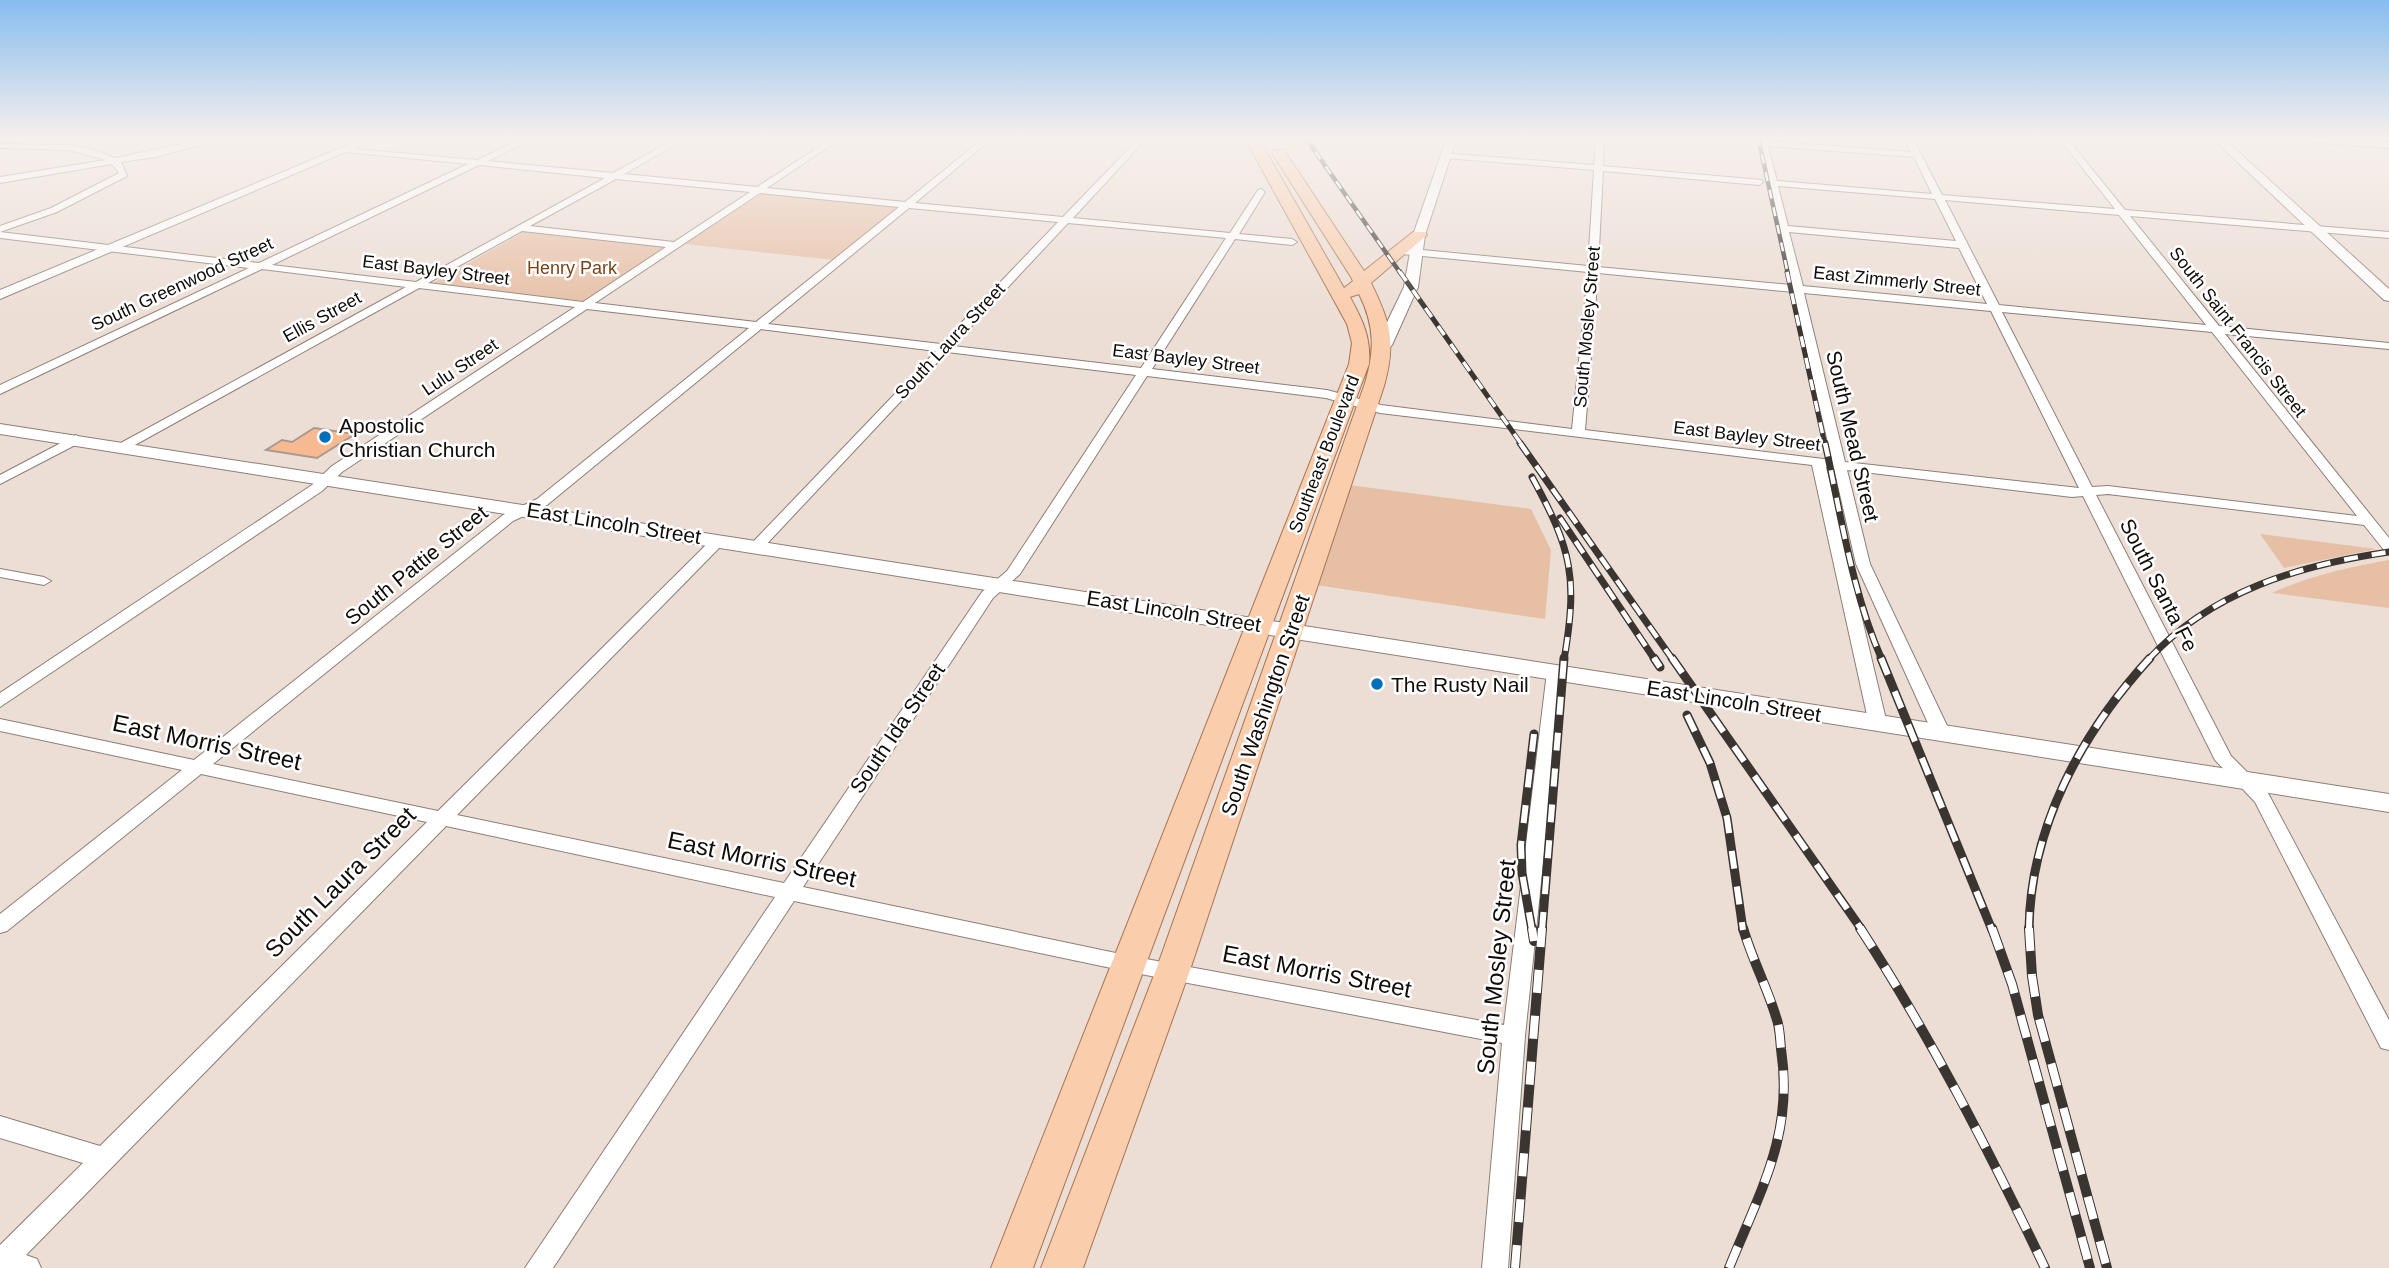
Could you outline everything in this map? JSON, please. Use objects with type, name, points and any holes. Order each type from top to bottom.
[{"type":"main road","name":"Southeast Boulevard","points":[[1275,627],[1344,398],[1359,364],[1361,343],[1356,324],[1284,196]]},
{"type":"main road","points":[[1307,196],[1361,282],[1378,319],[1384,345]]},
{"type":"main road","points":[[1345,304],[1352,289],[1413,246]]},
{"type":"main road","name":"South Washington Street","points":[[1012,1268],[1130,964],[1367,405],[1384,345]]},
{"type":"main road","name":"South Washington Street","points":[[1062,1268],[1173,970],[1275,627]]},
{"type":"street","points":[[0,232],[81,196]]},
{"type":"street","points":[[0,295],[236,196]]},
{"type":"street","name":"South Greenwood Street","points":[[0,390],[407,196]]},
{"type":"street","name":"Ellis Street","points":[[124,447],[577,196]]},
{"type":"street","name":"Lulu Street","points":[[0,701],[314,490],[327,478],[749,196]]},
{"type":"street","points":[[819,196],[1292,242]]},
{"type":"street","name":"South Pattie Street","points":[[0,925],[508,518],[542,502],[918,196]]},
{"type":"street","name":"South Laura Street","points":[[757,546],[1088,196]]},
{"type":"street","name":"South Ida Street","points":[[538,1268],[985,597],[1013,574],[1258,196]]},
{"type":"street","name":"South Washington Street","points":[[1384,345],[1411,287],[1413,246],[1431,196]]},
{"type":"street","name":"South Mosley Street","points":[[1578,433],[1597,196]]},
{"type":"street","name":"South Mead Street","points":[[1776,196],[1863,564],[1941,732]]},
{"type":"street","points":[[1928,196],[2389,236]]},
{"type":"street","name":"South Saint Francis Street","points":[[2109,196],[2389,547]]},
{"type":"street","points":[[2279,196],[2389,298]]},
{"type":"street","name":"South Santa Fe","points":[[1938,197],[2224,760],[2262,798],[2389,1041]]},
{"type":"street","points":[[519,228],[676,245]]},
{"type":"street","points":[[1784,229],[1962,245]]},
{"type":"street","name":"East Bayley Street","points":[[0,232],[112,248],[1144,372],[1344,398],[1380,409],[1818,463],[2072,493],[2108,490],[2367,521]]},
{"type":"street","name":"East Zimmerly Street","points":[[1413,246],[1593,270],[2389,346]]},
{"type":"street","name":"East Lincoln Street","points":[[0,429],[327,478],[2389,803]]},
{"type":"street","points":[[0,480],[76,439]]},
{"type":"street","name":"South Mead Street","points":[[1818,463],[1878,724]]},
{"type":"street","name":"South Laura Street","points":[[11,1263],[103,1158],[719,540]]},
{"type":"street","points":[[0,573],[44,581]]},
{"type":"street","name":"South Mosley Street","points":[[1495,1268],[1514,1036],[1555,673]]},
{"type":"street","name":"East Morris Street","points":[[0,725],[1130,964],[1514,1036]]},
{"type":"street","points":[[0,1127],[103,1158]]},
{"type":"green space","points":[[758,196],[785,196],[897,208],[834,260],[685,244]]},
{"type":"green space","name":"Henry Park","points":[[524,232],[665,247],[584,301],[433,283]]},
{"type":"green space","points":[[1349,485],[1531,509],[1551,550],[1545,619],[1316,585]]},
{"type":"green space","points":[[2260,534],[2376,549],[2284,568]]},
{"type":"green space","points":[[2389,560],[2389,608],[2272,593],[2329,573]]},
{"type":"building","name":"Apostolic Christian Church","points":[[314,428],[355,434],[317,458],[266,450],[282,440],[292,442]]},
{"type":"railway","points":[[1346,196],[1401,274]]},
{"type":"railway","points":[[1771,196],[1788,274]]},
{"type":"railway","points":[[1400,272],[1522,445]]},
{"type":"railway","points":[[1787,272],[1825,445]]},
{"type":"railway","points":[[1520,443],[1673,660]]},
{"type":"railway","points":[[1825,443],[1855,580],[1882,660]]},
{"type":"railway","points":[[1532,477],[1556,525],[1568,565],[1571,607],[1564,660]]},
{"type":"railway","points":[[1560,518],[1655,660]]},
{"type":"railway","points":[[2150,658],[2173,636],[2200,616],[2259,585],[2323,565],[2389,552]]},
{"type":"railway","points":[[1542,930],[1564,658]]},
{"type":"railway","points":[[1654,658],[1660,667]]},
{"type":"railway","points":[[1672,658],[1862,930]]},
{"type":"railway","points":[[1881,658],[1992,930]]},
{"type":"railway","points":[[2029,929],[2039,854],[2064,783],[2103,717],[2150,658]]},
{"type":"railway","points":[[1687,715],[1710,763],[1727,818],[1743,930]]},
{"type":"railway","points":[[1532,930],[1522,873],[1521,845],[1534,734]]},
{"type":"railway","points":[[1532,928],[1534,941]]},
{"type":"railway","points":[[1515,1268],[1542,928]]},
{"type":"railway","points":[[1729,1268],[1772,1162],[1783,1109],[1784,1080],[1778,1025],[1743,928]]},
{"type":"railway","points":[[1860,928],[1958,1095],[2045,1268]]},
{"type":"railway","points":[[1992,928],[2012,984],[2090,1268]]},
{"type":"railway","points":[[2029,929],[2038,1015],[2107,1268]]},
{"type":"place","name":"Apostolic Christian Church","points":[[325,437]]},
{"type":"place","name":"The Rusty Nail","points":[[1377,684]]}]
